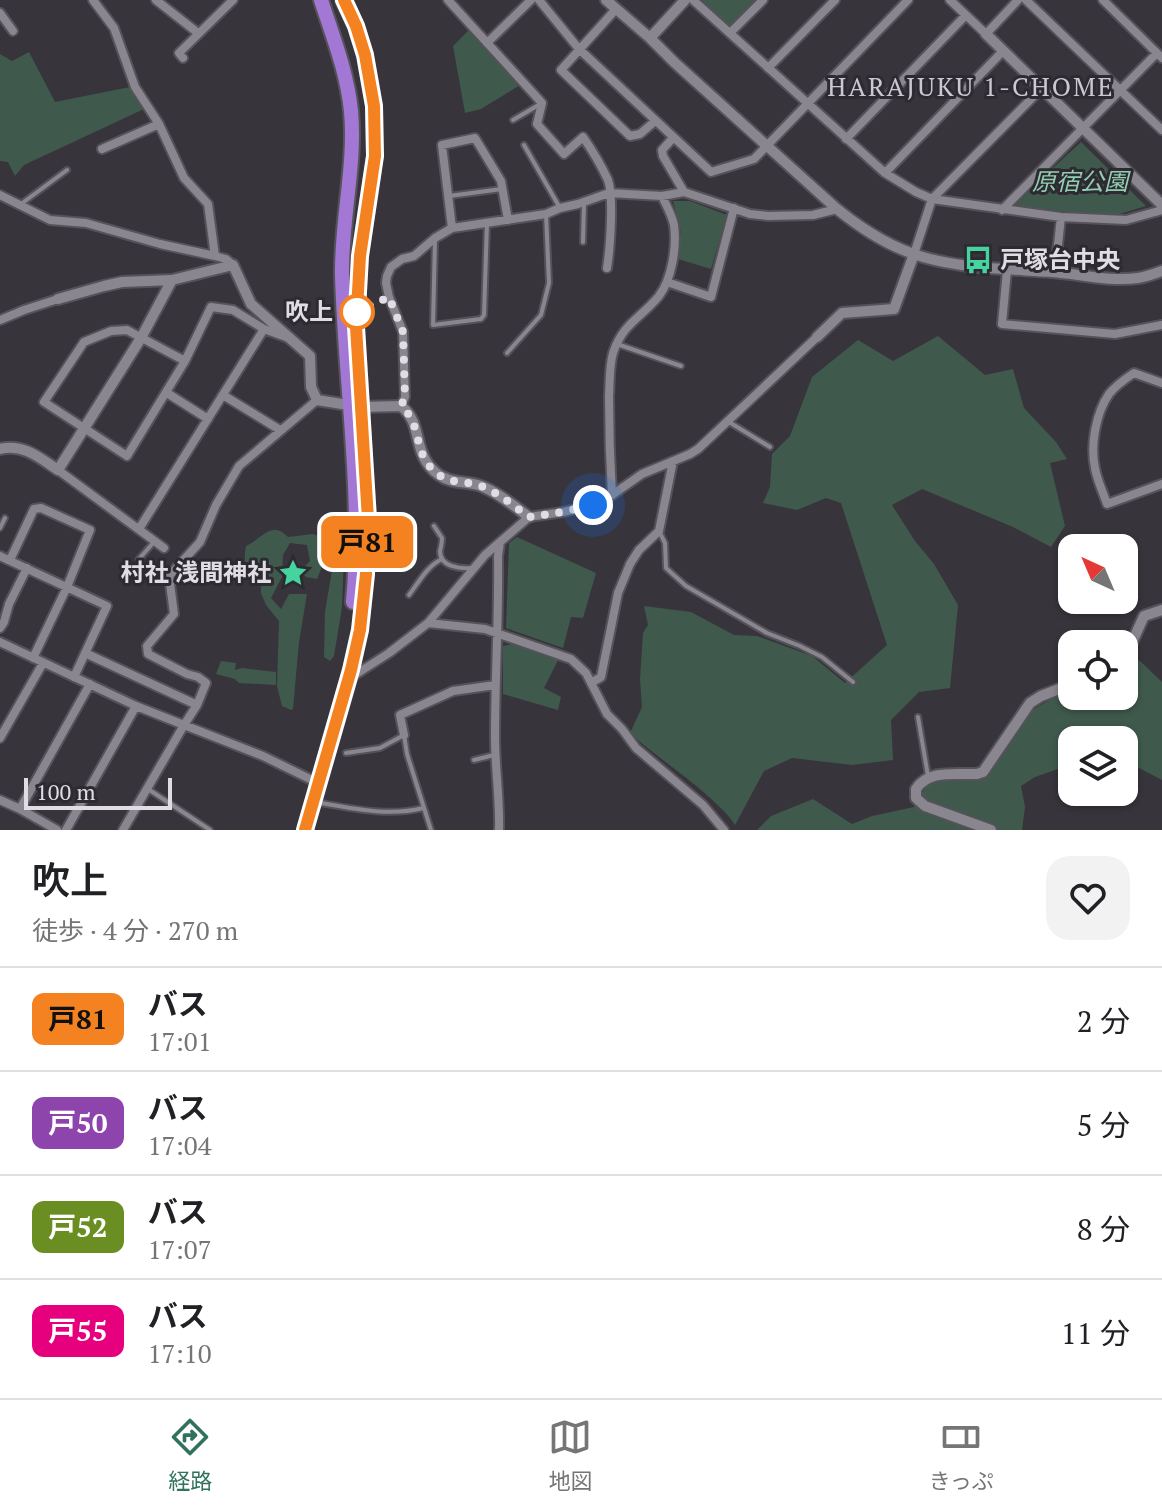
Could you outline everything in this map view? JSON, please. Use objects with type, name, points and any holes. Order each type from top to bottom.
[{"type":"highway","points":[[295,830],[349,678],[360,630],[368,519],[342,273],[351,113],[343,65],[321,0]]},
{"type":"highway","points":[[305,830],[351,628],[356,572],[356,327],[360,256],[375,156],[374,106],[365,55],[356,26],[343,0]]},
{"type":"street","points":[[93,0],[114,28],[135,87],[159,124],[184,178],[208,204],[215,256]]},
{"type":"street","points":[[156,0],[198,33]]},
{"type":"street","points":[[448,0],[542,103],[537,124],[564,154],[583,137],[609,183],[611,240],[607,268]]},
{"type":"street","points":[[487,43],[531,0]]},
{"type":"street","points":[[539,0],[579,49],[711,172],[754,159],[908,0]]},
{"type":"street","points":[[606,0],[837,209],[866,231],[895,247],[940,262],[1007,270],[1116,279],[1141,278],[1162,271]]},
{"type":"street","points":[[650,38],[685,0]]},
{"type":"street","points":[[693,0],[885,173],[916,192],[932,199],[1061,217],[1126,220],[1162,207],[950,0]]},
{"type":"street","points":[[730,33],[763,0]]},
{"type":"street","points":[[768,68],[835,0]]},
{"type":"street","points":[[986,34],[1018,0]]},
{"type":"street","points":[[1026,0],[1162,130]]},
{"type":"street","points":[[1002,210],[1120,90],[1159,56],[1103,0]]},
{"type":"street","points":[[183,58],[179,53],[229,1]]},
{"type":"street","points":[[616,9],[561,70],[630,136],[640,134],[655,121]]},
{"type":"street","points":[[0,13],[13,31]]},
{"type":"street","points":[[846,139],[966,15]]},
{"type":"street","points":[[885,173],[1003,51]]},
{"type":"street","points":[[349,678],[428,623],[475,568],[529,517],[593,505],[642,474],[698,449],[842,313],[894,309],[932,199],[1042,88]]},
{"type":"street","points":[[102,149],[159,124]]},
{"type":"street","points":[[452,228],[442,145],[475,138],[501,181],[508,220]]},
{"type":"street","points":[[673,138],[662,150],[663,156],[684,192]]},
{"type":"street","points":[[401,406],[405,397],[403,332],[389,297],[387,276],[391,267],[402,259],[414,256],[452,228],[546,214],[609,193],[662,196],[684,192],[750,214],[768,216],[813,215],[837,209]]},
{"type":"street","points":[[0,195],[50,220],[86,223],[226,259],[233,265],[251,304],[310,356],[311,387],[317,400]]},
{"type":"street","points":[[612,495],[610,369],[617,344],[627,326],[655,300],[667,282],[675,240],[674,221],[662,196]]},
{"type":"street","points":[[667,282],[711,297],[734,208]]},
{"type":"street","points":[[1055,272],[1061,217]]},
{"type":"street","points":[[0,320],[104,286],[122,282],[172,280],[233,265]]},
{"type":"street","points":[[1007,270],[1002,324],[1115,334],[1162,325]]},
{"type":"street","points":[[58,470],[141,338],[172,280]]},
{"type":"street","points":[[185,361],[127,330],[111,331],[84,342],[44,402],[127,456],[167,393],[185,361],[211,307],[233,310],[264,329],[289,338]]},
{"type":"street","points":[[139,529],[264,329]]},
{"type":"street","points":[[1162,383],[1134,373],[1121,381],[1103,406],[1093,449],[1094,466],[1107,504],[1162,484]]},
{"type":"street","points":[[167,393],[208,419]]},
{"type":"street","points":[[223,395],[280,430]]},
{"type":"street","points":[[123,830],[197,705],[206,683],[148,654],[147,646],[174,614],[169,576],[200,542],[216,505],[239,466],[317,400],[355,406],[401,406],[408,411],[415,424],[419,448],[425,461],[440,476],[483,487],[529,517]]},
{"type":"street","points":[[0,449],[28,450],[164,548]]},
{"type":"street","points":[[591,683],[601,677],[618,593],[630,564],[639,550],[659,531],[673,461]]},
{"type":"street","points":[[10,560],[34,509],[41,508],[90,530],[33,658]]},
{"type":"street","points":[[499,830],[495,685],[500,542]]},
{"type":"street","points":[[0,556],[107,606],[74,677]]},
{"type":"street","points":[[0,628],[27,568]]},
{"type":"street","points":[[1138,630],[1144,616],[1162,610]]},
{"type":"street","points":[[428,623],[485,629],[571,659],[582,668],[607,714],[636,748],[703,805],[724,830]]},
{"type":"street","points":[[0,642],[136,706],[263,756],[314,780]]},
{"type":"street","points":[[85,653],[197,705]]},
{"type":"street","points":[[0,738],[43,663]]},
{"type":"street","points":[[20,809],[90,684]]},
{"type":"street","points":[[404,735],[400,715],[453,691],[495,685]]},
{"type":"street","points":[[991,830],[919,803],[916,789],[928,778],[983,772],[1030,703],[1058,689]]},
{"type":"street","points":[[66,830],[136,706]]},
{"type":"street","points":[[1,801],[57,830]]},
{"type":"lane","points":[[513,120],[542,103]]},
{"type":"lane","points":[[524,145],[560,208]]},
{"type":"lane","points":[[21,204],[67,170]]},
{"type":"lane","points":[[49,174],[53,180]]},
{"type":"lane","points":[[449,196],[503,189]]},
{"type":"lane","points":[[583,242],[584,202]]},
{"type":"lane","points":[[507,353],[541,315],[549,283],[546,214]]},
{"type":"lane","points":[[433,240],[433,325],[481,319],[484,315],[487,223]]},
{"type":"lane","points":[[617,344],[681,366]]},
{"type":"lane","points":[[727,421],[770,447]]},
{"type":"lane","points":[[0,528],[5,518]]},
{"type":"lane","points":[[434,526],[442,538],[440,554],[443,559],[453,567],[475,568]]},
{"type":"lane","points":[[659,531],[665,543],[666,568],[686,586],[767,633],[822,657],[853,682]]},
{"type":"lane","points":[[139,559],[155,541]]},
{"type":"lane","points":[[409,595],[426,572],[443,559]]},
{"type":"lane","points":[[918,717],[928,778]]},
{"type":"lane","points":[[346,753],[380,748],[404,735],[431,830]]},
{"type":"lane","points":[[474,760],[496,754]]},
{"type":"lane","points":[[148,789],[210,830]]},
{"type":"lane","points":[[313,801],[378,811],[423,808]]},
{"type":"green space","points":[[702,0],[756,0],[729,28]]},
{"type":"green space","points":[[470,29],[520,85],[481,109],[465,113],[453,46]]},
{"type":"green space","points":[[29,52],[55,102],[130,87],[144,109],[24,165],[15,176],[8,162],[0,161],[0,54],[12,61]]},
{"type":"green space","name":"原宿公園","points":[[1081,142],[1146,206],[1113,216],[1012,206]]},
{"type":"green space","points":[[673,201],[690,201],[727,215],[711,269],[678,259],[681,232]]},
{"type":"green space","points":[[938,336],[985,375],[1013,369],[1024,408],[1056,442],[1067,459],[1050,463],[1065,526],[1051,547],[1013,527],[922,489],[892,505],[934,564],[958,605],[950,688],[919,692],[891,720],[893,760],[852,765],[792,758],[764,771],[735,825],[723,810],[630,733],[642,707],[643,633],[648,625],[644,606],[691,612],[734,635],[757,636],[812,656],[845,683],[887,645],[841,503],[826,498],[797,510],[763,503],[770,487],[772,454],[790,436],[812,377],[858,340],[893,361]]},
{"type":"green space","points":[[339,526],[345,528],[342,607],[334,656],[330,661],[324,657],[325,612],[333,564],[324,562],[317,579],[306,577],[302,573],[310,561],[307,545],[290,543],[283,555],[282,577],[271,598],[281,609],[289,594],[307,594],[291,710],[282,706],[277,686],[279,621],[266,605],[261,593],[261,581],[248,573],[246,546],[267,532],[277,530],[288,537],[313,534],[328,539]]},
{"type":"green space","points":[[517,537],[596,573],[583,618],[571,617],[563,648],[506,628],[509,543]]},
{"type":"green space","points":[[512,644],[558,660],[544,688],[561,697],[558,710],[503,694],[503,646]]},
{"type":"green space","points":[[221,661],[236,663],[235,670],[276,672],[276,685],[239,683],[216,674]]},
{"type":"green space","points":[[1138,661],[1162,682],[1162,780],[1138,768],[1138,726],[1058,726],[1058,769],[1021,786],[1025,807],[1022,830],[757,830],[771,816],[813,799],[852,824],[872,816],[914,807],[929,782],[988,776],[1025,715],[1058,694],[1058,710],[1138,710]]},
{"type":"bus line","name":"戸81","points":[[305,830],[351,670],[360,630],[366,574],[368,519],[356,327],[360,256],[375,156],[374,106],[365,55],[344,0]]},
{"type":"place","name":"戸塚台中央","points":[[978,260]]},
{"type":"place","name":"吹上","points":[[357,312]]},
{"type":"place","name":"村社 浅間神社","points":[[293,573]]},
{"type":"district","name":"HARAJUKU 1-CHOME","points":[[971,87]]},
{"type":"route","points":[[357,312],[389,297],[403,332],[405,397],[401,406],[408,411],[415,424],[419,448],[425,461],[440,476],[483,487],[529,517],[593,505]]}]
